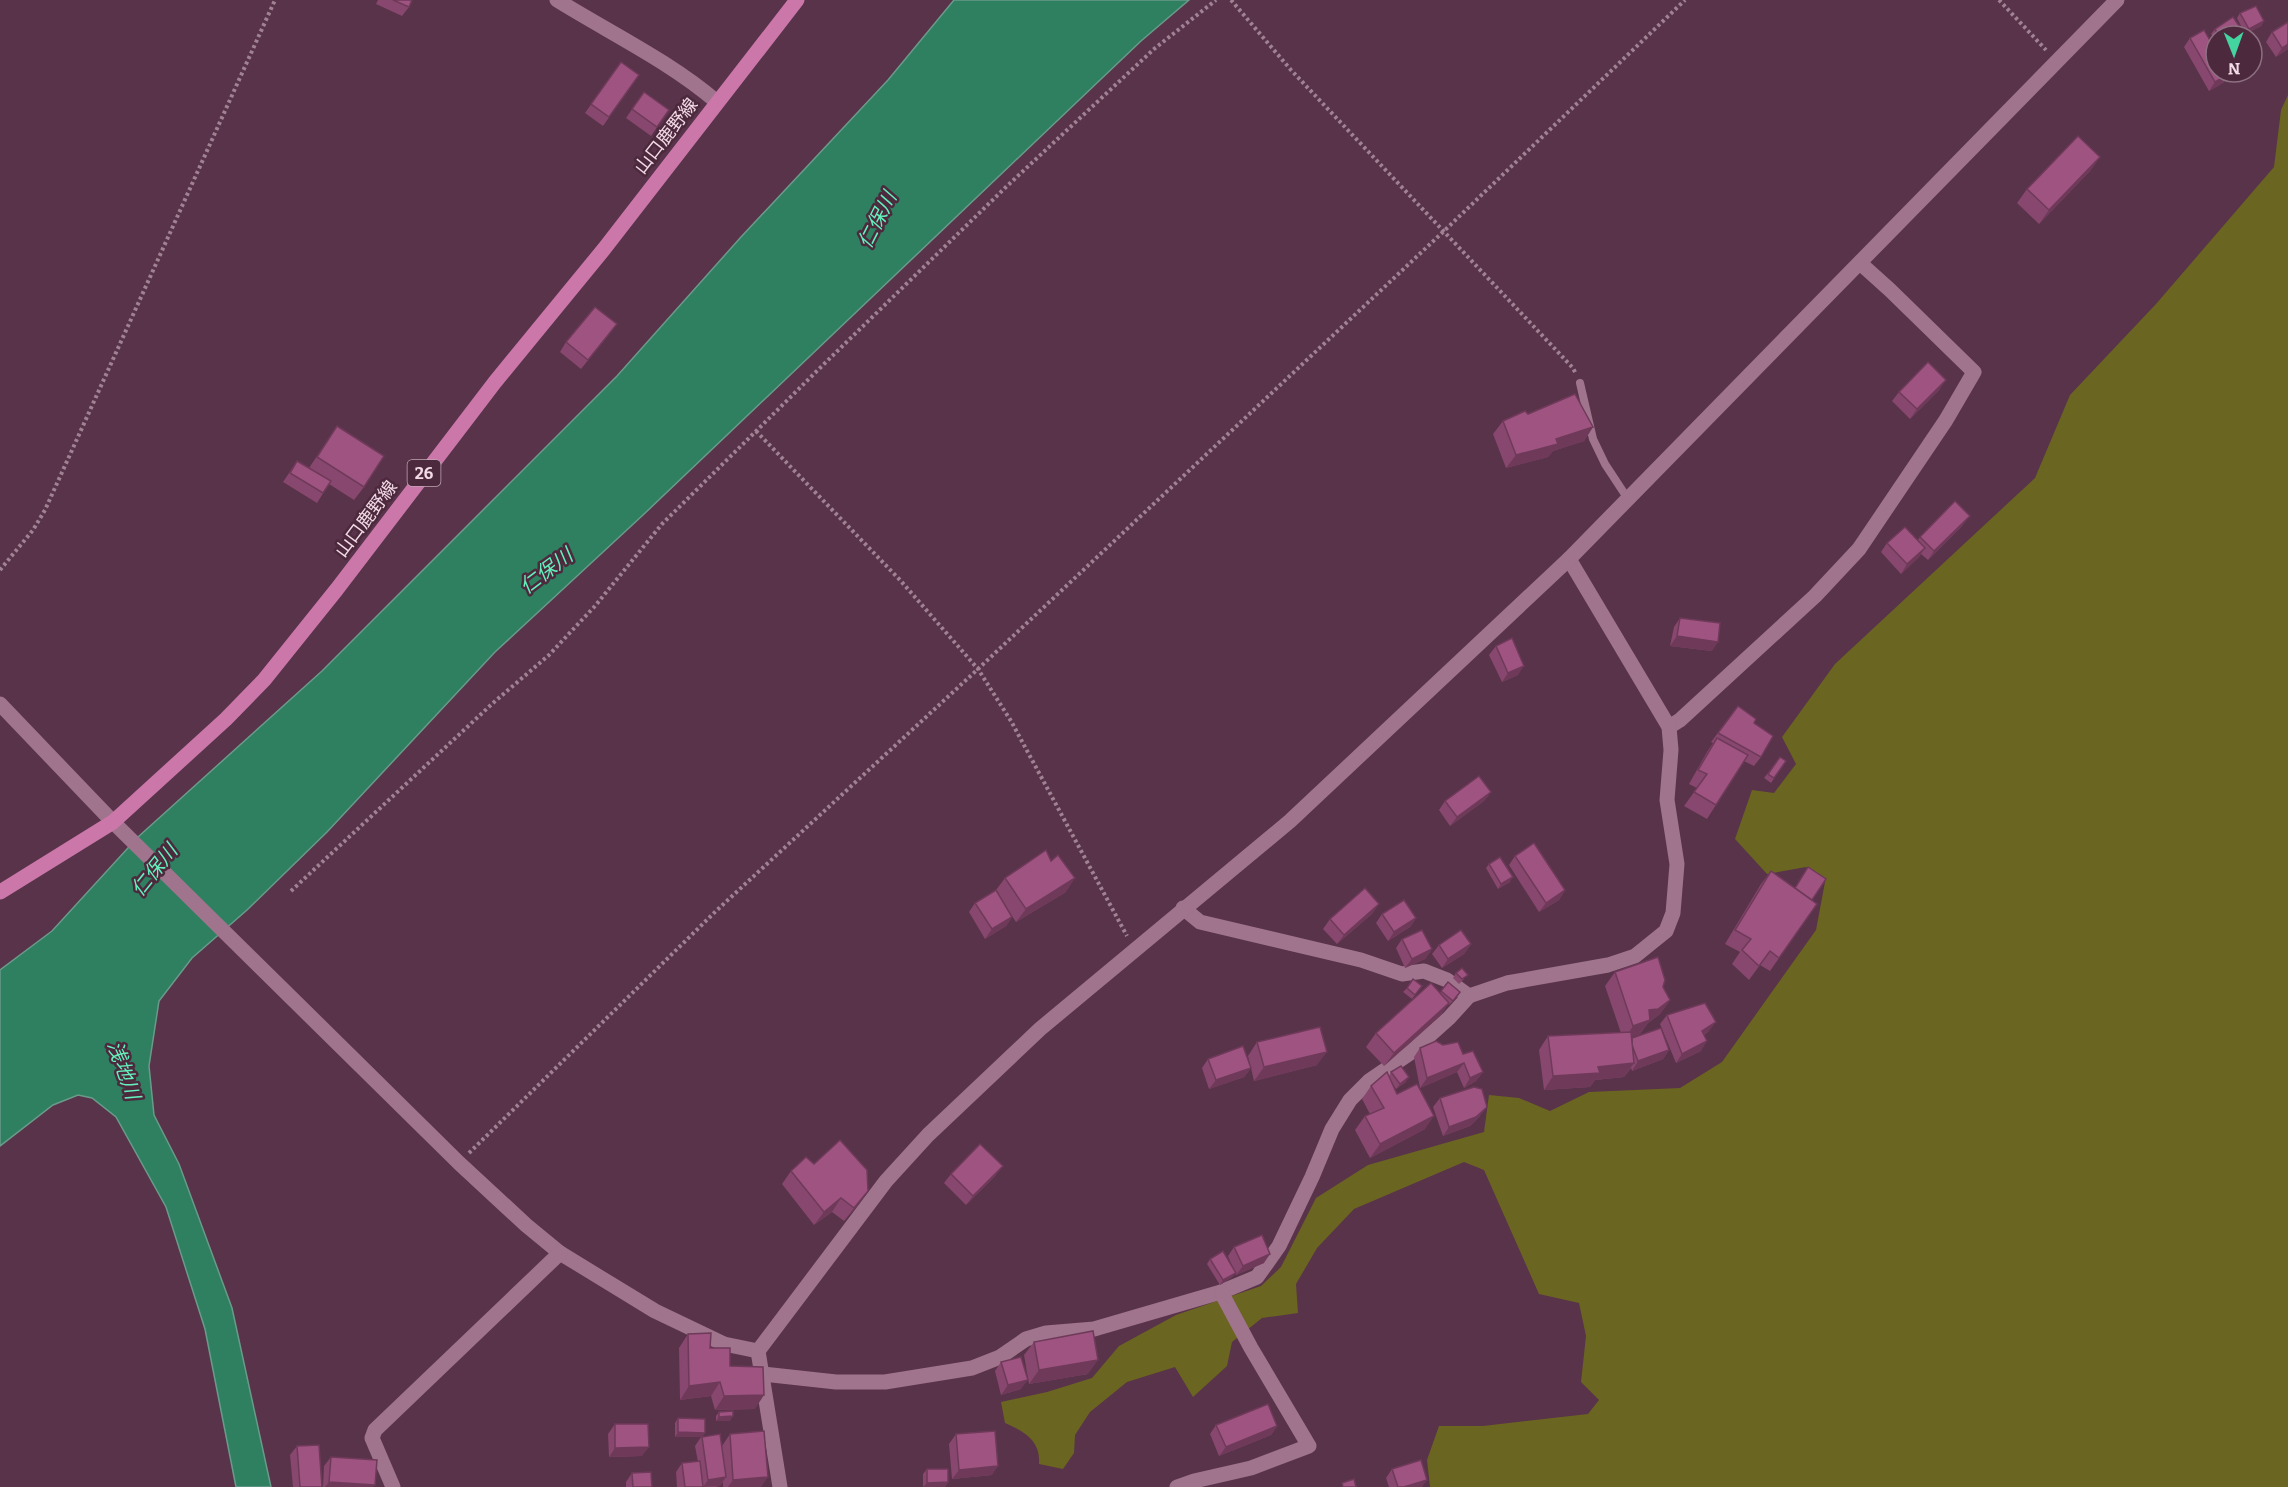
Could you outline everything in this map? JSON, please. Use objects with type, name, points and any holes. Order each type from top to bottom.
[{"type":"main road","name":"山口鹿野線","points":[[0,892],[113,822],[226,719],[264,680],[337,589],[495,382],[604,249],[797,0]]},
{"type":"street","points":[[557,0],[636,46],[700,88],[717,102]]},
{"type":"street","points":[[780,1487],[758,1351],[886,1181],[928,1135],[1040,1029],[1290,821],[1569,559],[2117,0]]},
{"type":"street","points":[[1669,728],[1758,650],[1815,596],[1859,549],[1947,420],[1974,372],[1860,263]]},
{"type":"street","points":[[763,1374],[836,1382],[885,1382],[972,1368],[1000,1357],[1026,1339],[1046,1333],[1094,1329],[1221,1292],[1257,1277],[1279,1246],[1332,1129],[1350,1100],[1369,1081],[1410,1053],[1449,1018],[1469,996],[1507,982],[1608,966],[1635,956],[1666,931],[1673,913],[1677,864],[1667,800],[1671,750],[1669,728],[1569,559]]},
{"type":"street","points":[[0,704],[127,836],[459,1163],[526,1225],[560,1252],[655,1311],[724,1344],[758,1351]]},
{"type":"street","points":[[1183,908],[1200,922],[1361,960],[1402,974],[1424,971],[1447,980],[1469,996]]},
{"type":"street","points":[[393,1487],[372,1438],[375,1430],[560,1252]]},
{"type":"street","points":[[1178,1487],[1251,1468],[1309,1446],[1221,1292]]},
{"type":"lane","points":[[1580,383],[1593,438],[1605,464],[1628,499]]},
{"type":"path","points":[[0,570],[33,530],[45,510],[275,0]]},
{"type":"path","points":[[291,891],[493,703],[549,655],[595,606],[662,524],[1006,187],[1154,49],[1216,0]]},
{"type":"path","points":[[1231,0],[1292,70],[1573,368],[1580,383]]},
{"type":"path","points":[[459,1163],[716,911],[978,669],[1444,231],[1685,0]]},
{"type":"path","points":[[1999,0],[2057,62]]},
{"type":"path","points":[[756,431],[900,580],[978,669],[1011,721],[1134,949]]},
{"type":"shaded area","points":[[2288,95],[2288,1487],[1430,1487],[1427,1460],[1439,1426],[1483,1426],[1588,1414],[1599,1400],[1581,1382],[1586,1336],[1579,1303],[1539,1294],[1484,1170],[1464,1162],[1354,1209],[1317,1248],[1296,1284],[1298,1313],[1262,1318],[1232,1342],[1227,1366],[1193,1397],[1175,1367],[1127,1382],[1090,1412],[1075,1435],[1074,1453],[1063,1469],[1039,1464],[1037,1449],[1030,1438],[1005,1423],[1001,1402],[1047,1392],[1092,1378],[1119,1346],[1176,1315],[1261,1286],[1281,1267],[1316,1198],[1368,1165],[1484,1132],[1489,1095],[1519,1098],[1550,1111],[1589,1092],[1680,1088],[1722,1062],[1816,930],[1825,882],[1806,867],[1767,874],[1735,839],[1752,790],[1774,793],[1796,764],[1782,737],[1835,664],[2035,478],[2070,395],[2156,304],[2274,167],[2281,110]]},
{"type":"water","points":[[954,0],[1189,0],[1141,41],[643,515],[495,652],[327,832],[247,910],[192,958],[159,1001],[149,1066],[154,1115],[179,1164],[232,1308],[271,1487],[236,1487],[205,1329],[166,1207],[116,1117],[92,1098],[78,1095],[53,1105],[0,1146],[0,970],[52,931],[138,837],[322,671],[617,376],[741,237],[888,80]]},
{"type":"building","points":[[393,0],[412,0],[409,7]]},
{"type":"building","points":[[2256,6],[2264,21],[2258,24],[2246,24],[2240,13]]},
{"type":"building","points":[[2233,17],[2238,24],[2222,24]]},
{"type":"building","points":[[2288,22],[2288,44],[2282,48],[2272,32]]},
{"type":"building","points":[[2204,30],[2204,63],[2190,38]]},
{"type":"building","points":[[621,62],[639,75],[609,117],[591,104]]},
{"type":"building","points":[[644,92],[669,110],[657,127],[632,109]]},
{"type":"building","points":[[2078,136],[2100,157],[2049,210],[2027,189]]},
{"type":"building","points":[[595,307],[617,324],[588,360],[566,342]]},
{"type":"building","points":[[1928,362],[1946,380],[1917,409],[1899,392]]},
{"type":"building","points":[[1575,394],[1593,427],[1556,439],[1558,444],[1516,455],[1503,421],[1525,411],[1528,414]]},
{"type":"building","points":[[337,426],[384,456],[364,487],[317,457]]},
{"type":"building","points":[[297,461],[331,481],[323,493],[290,473]]},
{"type":"building","points":[[1955,501],[1970,516],[1934,551],[1920,537]]},
{"type":"building","points":[[1905,527],[1925,548],[1907,564],[1887,543]]},
{"type":"building","points":[[1680,618],[1720,623],[1718,642],[1677,636]]},
{"type":"building","points":[[1512,638],[1524,666],[1508,673],[1496,646]]},
{"type":"building","points":[[1738,706],[1756,719],[1754,723],[1773,736],[1761,757],[1718,733]]},
{"type":"building","points":[[1717,738],[1748,755],[1716,805],[1694,792],[1707,774],[1698,770]]},
{"type":"building","points":[[1780,757],[1786,761],[1774,778],[1768,774]]},
{"type":"building","points":[[1479,776],[1491,792],[1457,817],[1445,801]]},
{"type":"building","points":[[1534,843],[1565,890],[1546,903],[1515,856]]},
{"type":"building","points":[[1046,850],[1051,861],[1058,855],[1075,878],[1026,909],[1005,878]]},
{"type":"building","points":[[1500,857],[1513,877],[1501,884],[1489,864]]},
{"type":"building","points":[[1808,867],[1826,879],[1812,900],[1795,888]]},
{"type":"building","points":[[1771,871],[1817,904],[1779,958],[1770,951],[1759,966],[1742,950],[1751,939],[1735,930]]},
{"type":"building","points":[[1365,888],[1379,904],[1344,935],[1330,919]]},
{"type":"building","points":[[996,890],[1012,917],[992,929],[975,903]]},
{"type":"building","points":[[1404,900],[1416,918],[1394,932],[1382,914]]},
{"type":"building","points":[[1422,930],[1432,949],[1412,959],[1402,939]]},
{"type":"building","points":[[1461,930],[1471,944],[1448,959],[1439,945]]},
{"type":"building","points":[[1658,957],[1665,980],[1663,987],[1670,1000],[1658,1009],[1649,1010],[1650,1020],[1633,1026],[1615,972]]},
{"type":"building","points":[[1462,968],[1468,975],[1462,979],[1456,973]]},
{"type":"building","points":[[1413,979],[1422,986],[1415,995],[1407,988]]},
{"type":"building","points":[[1448,982],[1460,992],[1453,1001],[1441,991]]},
{"type":"building","points":[[1431,983],[1449,1003],[1394,1053],[1376,1033]]},
{"type":"building","points":[[1705,1003],[1716,1022],[1702,1031],[1707,1041],[1682,1054],[1667,1015]]},
{"type":"building","points":[[1320,1027],[1327,1052],[1264,1067],[1257,1042]]},
{"type":"building","points":[[1661,1028],[1669,1050],[1638,1061],[1632,1038]]},
{"type":"building","points":[[1631,1032],[1634,1063],[1598,1067],[1600,1073],[1553,1076],[1548,1036]]},
{"type":"building","points":[[1436,1041],[1443,1045],[1458,1042],[1463,1054],[1473,1051],[1483,1072],[1470,1078],[1464,1063],[1427,1078],[1420,1048]]},
{"type":"building","points":[[1243,1046],[1251,1068],[1216,1080],[1208,1059]]},
{"type":"building","points":[[1401,1066],[1409,1077],[1400,1084],[1391,1072]]},
{"type":"building","points":[[1387,1072],[1397,1094],[1417,1084],[1434,1116],[1380,1144],[1365,1116],[1384,1108],[1371,1086]]},
{"type":"building","points":[[1474,1087],[1482,1089],[1487,1107],[1476,1117],[1449,1127],[1440,1098]]},
{"type":"building","points":[[840,1140],[867,1170],[868,1191],[854,1208],[841,1198],[824,1212],[791,1171],[806,1157],[814,1164]]},
{"type":"building","points":[[980,1144],[1003,1166],[973,1196],[951,1174]]},
{"type":"building","points":[[1262,1235],[1270,1254],[1243,1266],[1234,1247]]},
{"type":"building","points":[[1223,1251],[1236,1273],[1223,1280],[1210,1259]]},
{"type":"building","points":[[1093,1331],[1098,1360],[1039,1370],[1034,1342]]},
{"type":"building","points":[[711,1333],[710,1348],[730,1348],[730,1366],[763,1367],[764,1395],[724,1396],[720,1382],[689,1386],[688,1334]]},
{"type":"building","points":[[1021,1357],[1028,1380],[1008,1385],[1001,1362]]},
{"type":"building","points":[[1268,1404],[1277,1426],[1226,1447],[1216,1425]]},
{"type":"building","points":[[733,1411],[733,1416],[719,1417],[719,1412]]},
{"type":"building","points":[[678,1418],[705,1419],[705,1433],[678,1432]]},
{"type":"building","points":[[615,1424],[648,1424],[649,1447],[615,1448]]},
{"type":"building","points":[[764,1431],[768,1477],[733,1480],[730,1434]]},
{"type":"building","points":[[995,1431],[998,1466],[959,1470],[956,1434]]},
{"type":"building","points":[[720,1434],[726,1477],[708,1480],[702,1437]]},
{"type":"building","points":[[319,1445],[322,1487],[300,1487],[297,1446]]},
{"type":"building","points":[[331,1457],[377,1460],[375,1485],[329,1482]]},
{"type":"building","points":[[1421,1460],[1427,1480],[1398,1487],[1392,1469]]},
{"type":"building","points":[[700,1461],[703,1487],[685,1487],[682,1463]]},
{"type":"building","points":[[927,1469],[948,1469],[948,1482],[927,1483]]},
{"type":"building","points":[[651,1472],[652,1487],[633,1487],[632,1473]]},
{"type":"building","points":[[1354,1479],[1356,1487],[1343,1487],[1342,1483]]},
{"type":"water label","name":"仁保川","points":[[877,220]]},
{"type":"water label","name":"仁保川","points":[[546,571]]},
{"type":"water label","name":"仁保川","points":[[154,870]]},
{"type":"water label","name":"浅地川","points":[[124,1070]]}]
